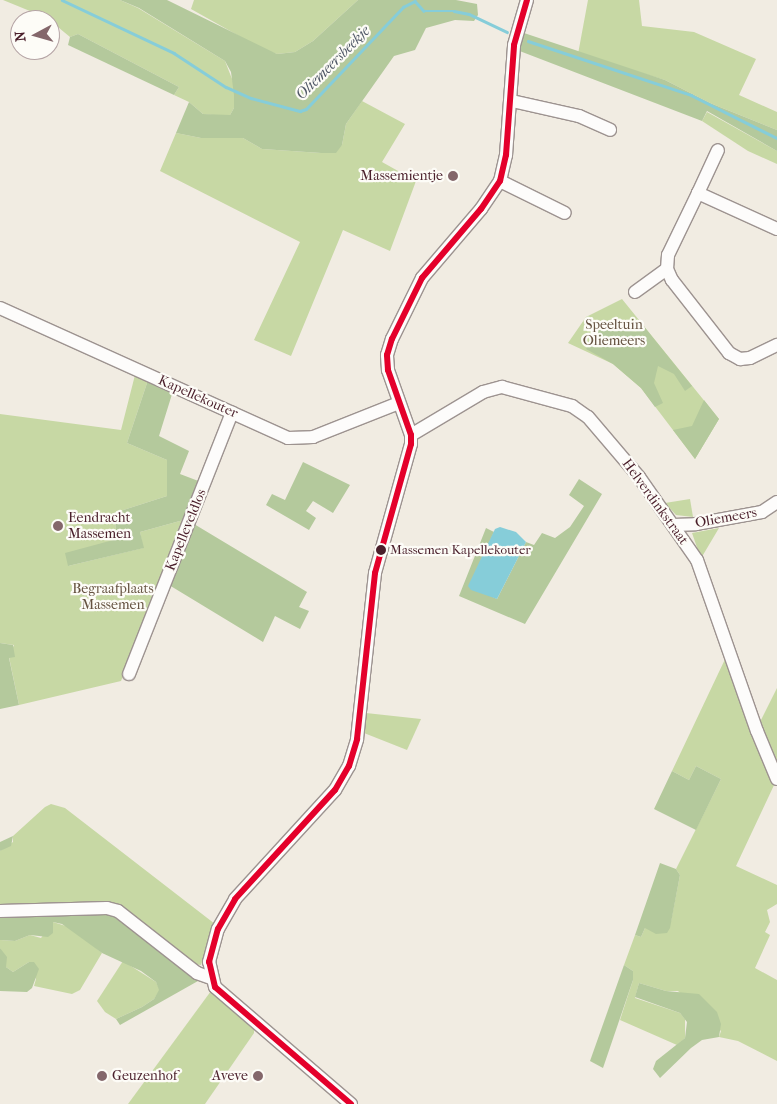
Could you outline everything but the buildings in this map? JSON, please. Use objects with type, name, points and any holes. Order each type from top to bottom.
[{"type":"street","points":[[351,1104],[215,987],[208,962],[216,937],[235,898],[335,790],[349,766],[357,739],[375,573],[409,457],[411,435],[388,370],[392,339],[422,278],[481,209],[500,181],[506,156],[512,101],[514,45],[527,0]]},
{"type":"street","points":[[512,101],[579,116],[610,130]]},
{"type":"street","points":[[718,150],[668,255],[667,269],[672,280],[729,353],[740,359],[750,358],[777,346]]},
{"type":"street","points":[[500,181],[565,213]]},
{"type":"street","points":[[698,194],[777,229]]},
{"type":"street","points":[[635,292],[667,269]]},
{"type":"street","name":"Kapellekouter","points":[[0,308],[288,438],[313,437],[400,403]]},
{"type":"street","name":"Helverdinkstraat","points":[[411,435],[492,388],[502,387],[531,393],[572,406],[599,429],[673,525],[696,560],[706,582],[757,731],[777,779]]},
{"type":"street","name":"Kapelleveldlos","points":[[130,674],[232,413]]},
{"type":"street","name":"Oliemeers","points":[[673,525],[696,524],[762,512],[777,502]]},
{"type":"street","points":[[0,911],[107,908],[118,911],[198,974],[211,978]]},
{"type":"green space","points":[[3,0],[120,0],[138,8],[225,61],[234,84],[234,108],[230,115],[203,114],[189,102],[174,95],[179,87],[78,34],[70,37],[60,29],[60,10],[27,10]]},
{"type":"green space","points":[[120,0],[167,0],[277,54],[295,52],[313,41],[358,0],[456,0],[477,4],[478,15],[474,21],[455,20],[426,28],[415,50],[394,56],[346,124],[342,145],[336,153],[321,153],[262,149],[243,138],[201,138],[176,133],[189,102],[203,114],[230,115],[234,108],[231,72],[225,61],[139,8]]},
{"type":"green space","points":[[194,0],[358,0],[313,41],[295,52],[277,54],[262,49],[191,9]]},
{"type":"green space","points":[[588,0],[639,0],[642,26],[694,32],[756,59],[739,95],[777,112],[777,130],[710,103],[665,80],[578,54]]},
{"type":"green space","points":[[521,32],[665,80],[710,103],[777,130],[777,151],[707,111],[702,121],[517,50]]},
{"type":"green space","points":[[78,34],[179,87],[174,95],[68,45],[70,37]]},
{"type":"green space","points":[[362,101],[405,124],[382,162],[416,181],[390,251],[343,230],[291,356],[254,340],[300,242],[160,171],[176,133],[201,138],[243,138],[262,149],[321,153],[342,145],[346,124]]},
{"type":"green space","points":[[707,112],[777,151],[777,164],[748,151],[702,121]]},
{"type":"green space","name":"Speeltuin Oliemeers","points":[[622,299],[719,419],[695,459],[641,388],[613,364],[568,343],[586,317]]},
{"type":"green space","points":[[642,324],[692,386],[685,391],[674,374],[658,366],[654,383],[663,403],[655,407],[641,388],[613,364],[586,349],[599,329],[615,327],[636,332]]},
{"type":"green space","name":"Eendracht Massemen","points":[[135,375],[148,380],[127,443],[167,460],[167,496],[114,513],[117,539],[68,566],[143,548],[140,532],[187,519],[121,681],[19,705],[9,657],[14,645],[0,643],[0,414],[121,430]]},
{"type":"green space","points":[[148,380],[173,391],[159,436],[189,451],[180,474],[201,482],[187,519],[140,532],[144,548],[68,566],[65,553],[117,539],[114,513],[167,496],[167,460],[127,443]]},
{"type":"green space","points":[[704,400],[719,419],[695,459],[673,430],[692,426]]},
{"type":"green space","points":[[303,462],[350,485],[333,513],[313,501],[306,511],[316,518],[309,530],[266,505],[272,494],[285,500]]},
{"type":"green space","points":[[579,479],[602,494],[525,624],[459,596],[486,528],[494,532],[469,586],[497,599],[526,542],[534,545],[542,533],[555,538],[570,527],[584,506],[569,495]]},
{"type":"green space","points":[[690,499],[693,517],[676,515],[665,503]]},
{"type":"green space","points":[[194,524],[307,592],[299,607],[309,611],[300,629],[275,616],[263,642],[169,585]]},
{"type":"green space","points":[[719,528],[703,555],[701,559],[692,533]]},
{"type":"green space","points":[[0,643],[13,645],[15,657],[9,658],[19,705],[0,709]]},
{"type":"green space","points":[[727,655],[775,783],[736,866],[777,885],[777,904],[767,910],[770,922],[765,932],[770,935],[755,968],[777,980],[777,1061],[738,1041],[719,1037],[721,1031],[678,991],[666,991],[639,983],[635,998],[680,1013],[685,1019],[685,1038],[677,1045],[620,1020],[633,980],[633,971],[624,965],[635,935],[641,937],[645,928],[671,921],[680,875],[676,869],[721,779],[696,766],[689,780],[672,771]]},
{"type":"green space","points":[[777,688],[777,770],[758,726]]},
{"type":"green space","points":[[366,713],[421,719],[407,750],[364,733]]},
{"type":"green space","points":[[696,766],[721,779],[696,830],[654,809],[672,771],[689,780]]},
{"type":"green space","points":[[51,804],[65,808],[215,924],[201,965],[194,964],[126,910],[0,907],[0,851],[13,842],[13,836],[45,807]]},
{"type":"green space","points":[[13,836],[11,846],[0,851],[0,842]]},
{"type":"green space","points":[[660,863],[676,869],[680,875],[670,928],[667,933],[656,934],[645,928],[641,937],[635,935]]},
{"type":"green space","points":[[113,914],[198,981],[120,1025],[116,1019],[154,999],[159,990],[156,982],[141,971],[102,953],[62,924],[53,922],[53,933],[48,937],[30,935],[15,941],[0,940],[0,915]]},
{"type":"green space","points":[[53,922],[72,928],[102,953],[80,990],[72,994],[34,986],[36,979],[29,962],[13,972],[6,967],[0,948],[0,940],[15,941],[30,935],[41,938]]},
{"type":"green space","points":[[0,948],[7,957],[6,967],[13,972],[29,962],[34,962],[39,969],[32,988],[27,992],[0,991]]},
{"type":"green space","points":[[123,961],[156,982],[160,990],[154,999],[142,1007],[116,1019],[105,1012],[97,1001]]},
{"type":"green space","points":[[624,965],[633,971],[633,980],[603,1068],[590,1061]]},
{"type":"green space","points":[[639,983],[666,991],[699,994],[717,1012],[721,1024],[719,1037],[702,1040],[660,1078],[653,1069],[656,1061],[685,1038],[687,1022],[680,1013],[635,997]]},
{"type":"green space","points":[[211,991],[254,1027],[254,1033],[205,1104],[128,1104]]},
{"type":"water","points":[[500,527],[516,532],[526,542],[497,599],[471,590],[468,586],[495,529]]},
{"type":"waterway","name":"Oliemeersbeekje","points":[[62,0],[174,53],[226,87],[251,98],[300,111],[306,109],[403,7],[415,1],[424,11],[454,11],[469,14],[507,32]]},
{"type":"waterway","name":"Oliemeersbeekje","points":[[528,41],[691,95],[777,138]]},
{"type":"transit line","points":[[351,1104],[215,987],[209,962],[218,929],[235,899],[335,790],[349,766],[357,739],[375,573],[411,444],[411,435],[388,370],[387,355],[392,339],[422,278],[481,209],[500,181],[506,155],[514,45],[527,0]]},
{"type":"place","name":"Massemientje","points":[[453,176]]},
{"type":"place","name":"Eendracht Massemen","points":[[58,526]]},
{"type":"place","name":"Massemen Kapellekouter","points":[[381,550]]},
{"type":"place","name":"Geuzenhof","points":[[102,1076]]},
{"type":"place","name":"Aveve","points":[[258,1076]]},
{"type":"park label","name":"Begraafplaats Massemen","points":[[113,598]]}]
